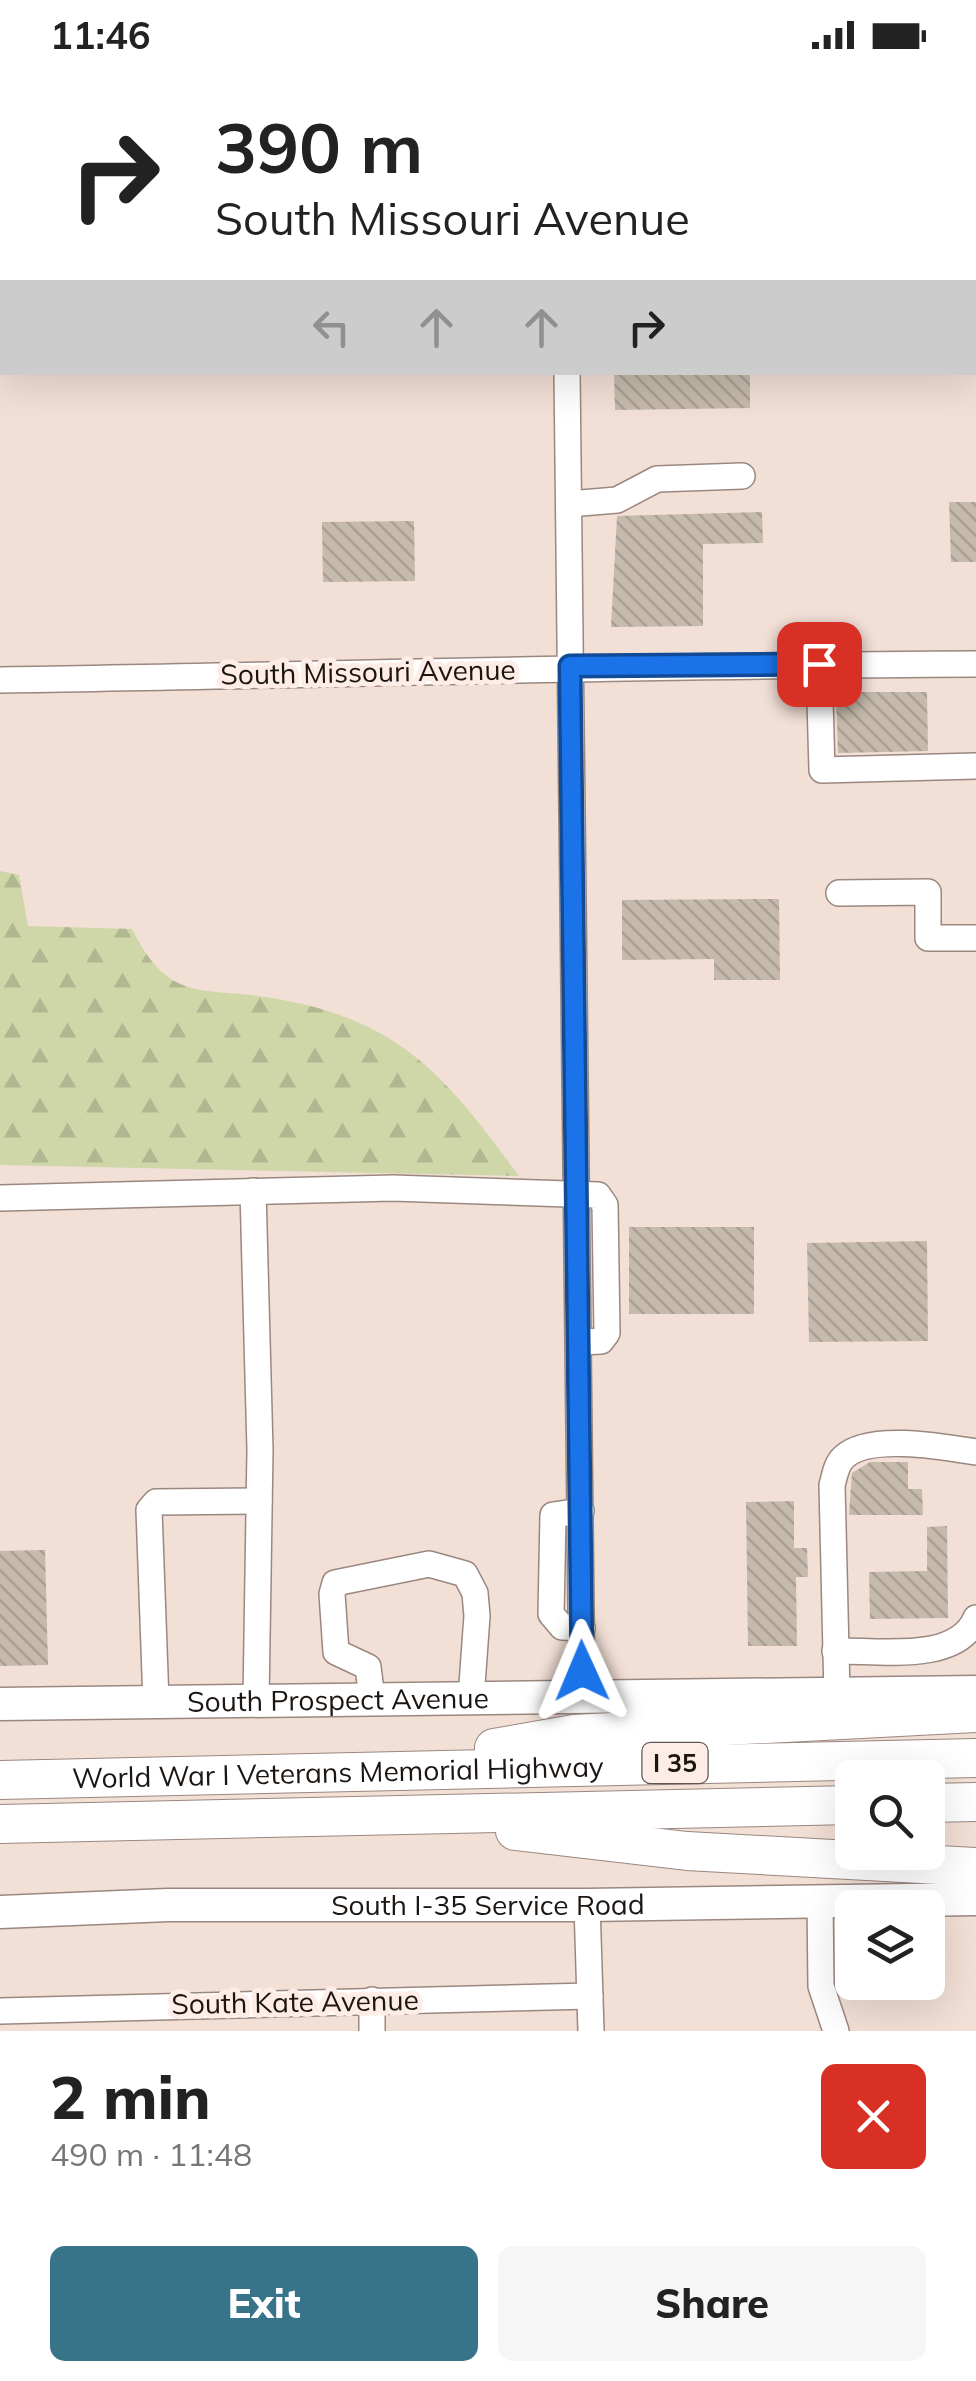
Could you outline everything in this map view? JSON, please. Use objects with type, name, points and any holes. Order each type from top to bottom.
[{"type":"highway","points":[[374,1769],[574,1734],[976,1714]]},
{"type":"highway","name":"World War I Veterans Memorial Highway","points":[[0,1780],[976,1758]]},
{"type":"highway","points":[[945,1803],[976,1802]]},
{"type":"highway","name":"World War I Veterans Memorial Highway","points":[[0,1824],[835,1805]]},
{"type":"highway","points":[[368,1814],[687,1851],[976,1867]]},
{"type":"main road","name":"South Prospect Avenue","points":[[0,1704],[976,1692]]},
{"type":"main road","name":"South I-35 Service Road","points":[[0,1912],[206,1905],[587,1906],[976,1898]]},
{"type":"street","points":[[568,375],[582,1696]]},
{"type":"street","points":[[568,504],[618,500],[657,479],[742,476]]},
{"type":"street","points":[[819,664],[822,770],[976,766]]},
{"type":"street","name":"South Missouri Avenue","points":[[0,680],[354,675],[570,666],[976,664]]},
{"type":"street","points":[[840,893],[928,892],[928,938],[976,938]]},
{"type":"street","points":[[0,1198],[394,1188],[598,1195],[606,1205],[607,1333],[601,1341],[580,1342]]},
{"type":"street","points":[[253,1191],[259,1500],[256,1700]]},
{"type":"street","points":[[836,1694],[832,1486],[839,1462],[848,1452],[879,1446],[920,1444],[976,1452]]},
{"type":"street","points":[[156,1702],[149,1510],[156,1502],[259,1500]]},
{"type":"street","points":[[372,1699],[368,1667],[336,1652],[332,1594],[335,1583],[429,1564],[465,1574],[475,1593],[471,1698]]},
{"type":"street","points":[[835,1651],[946,1647],[970,1632],[976,1618]]},
{"type":"street","points":[[820,1901],[821,1986],[836,2031]]},
{"type":"street","points":[[587,1906],[591,2031]]},
{"type":"street","name":"South Kate Avenue","points":[[0,2011],[146,2019],[372,2000],[590,1996]]},
{"type":"street","points":[[372,2000],[372,2031]]},
{"type":"green space","points":[[0,871],[19,875],[28,926],[132,929],[160,970],[175,981],[207,991],[311,1006],[362,1024],[397,1043],[455,1094],[519,1176],[0,1165]]},
{"type":"building","points":[[614,375],[750,375],[750,408],[615,410]]},
{"type":"building","points":[[949,502],[976,502],[976,562],[951,562]]},
{"type":"building","points":[[762,512],[763,543],[703,544],[703,626],[611,627],[617,516]]},
{"type":"building","points":[[414,521],[415,581],[323,582],[322,522]]},
{"type":"building","points":[[836,692],[927,692],[928,751],[838,753]]},
{"type":"building","points":[[779,899],[780,980],[714,980],[714,959],[622,960],[622,900]]},
{"type":"building","points":[[629,1227],[754,1227],[754,1314],[629,1314]]},
{"type":"building","points":[[927,1241],[928,1341],[809,1342],[807,1243]]},
{"type":"building","points":[[870,1462],[908,1462],[908,1489],[922,1489],[923,1515],[849,1515],[852,1473]]},
{"type":"building","points":[[794,1501],[794,1548],[807,1548],[808,1577],[796,1577],[797,1646],[748,1646],[746,1502]]},
{"type":"building","points":[[947,1526],[948,1618],[870,1619],[869,1572],[927,1571],[927,1527]]},
{"type":"building","points":[[45,1550],[48,1665],[0,1666],[0,1551]]},
{"type":"route","points":[[582,1671],[570,666],[819,664]]}]
